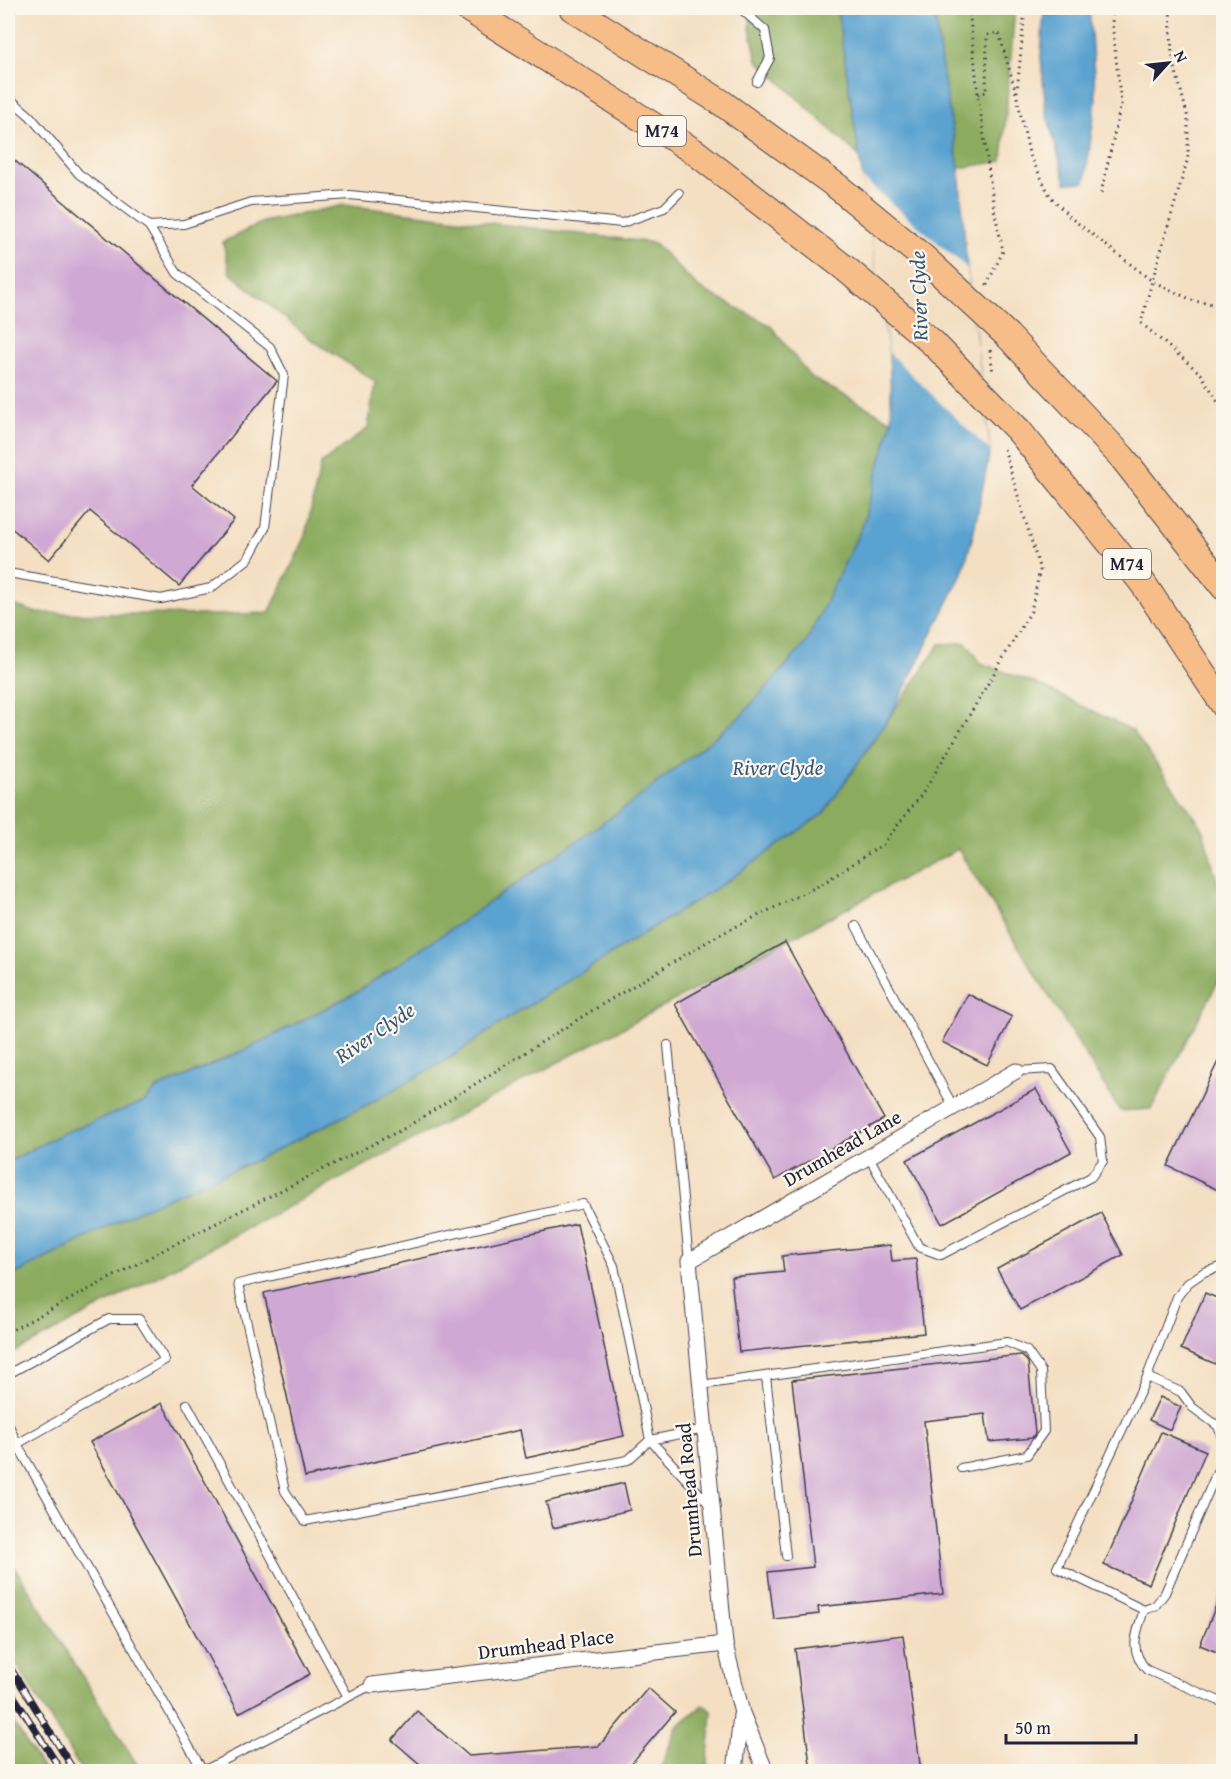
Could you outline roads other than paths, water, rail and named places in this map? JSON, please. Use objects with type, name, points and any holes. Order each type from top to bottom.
[{"type":"highway","name":"M74","points":[[467,8],[694,152],[846,269],[934,344],[1010,435],[1142,582],[1224,705]]},
{"type":"highway","points":[[572,8],[722,103],[838,187],[924,258],[999,342],[1122,457],[1224,587]]},
{"type":"street","name":"Drumhead Lane","points":[[689,1261],[1016,1071]]},
{"type":"street","name":"Drumhead Road","points":[[689,1261],[725,1644],[742,1713]]},
{"type":"street","name":"Drumhead Place","points":[[372,1684],[725,1644]]},
{"type":"street","points":[[735,1772],[742,1713]]},
{"type":"street","points":[[742,1713],[766,1772]]},
{"type":"lane","points":[[740,8],[765,30],[770,58],[757,82]]},
{"type":"lane","points":[[8,97],[30,117],[78,174],[149,226],[177,273],[270,347],[284,375],[265,528],[248,559],[211,588],[162,599],[8,573]]},
{"type":"lane","points":[[149,226],[184,224],[251,202],[350,195],[622,223],[664,208],[679,194]]},
{"type":"lane","points":[[856,926],[954,1108]]},
{"type":"lane","points":[[668,1045],[689,1261]]},
{"type":"lane","points":[[869,1157],[919,1247],[940,1255],[1091,1177],[1104,1161],[1100,1137],[1052,1069],[1016,1071]]},
{"type":"lane","points":[[705,1429],[650,1440],[628,1460],[305,1521],[285,1491],[238,1284],[583,1204],[614,1266],[650,1440],[712,1508]]},
{"type":"lane","points":[[1147,1377],[1181,1392],[1192,1407],[1218,1426],[1223,1441],[1220,1465],[1165,1593],[1155,1606],[1144,1610],[1057,1568],[1147,1377],[1177,1297],[1188,1283],[1204,1272],[1224,1266]]},
{"type":"lane","points":[[8,1377],[10,1373],[109,1319],[140,1319],[165,1360],[17,1444]]},
{"type":"lane","points":[[701,1385],[1007,1342],[1026,1351],[1041,1371],[1044,1431],[1027,1455],[961,1468]]},
{"type":"lane","points":[[766,1376],[786,1556]]},
{"type":"lane","points":[[187,1404],[348,1696]]},
{"type":"lane","points":[[8,1423],[17,1444],[203,1771],[372,1684]]},
{"type":"lane","points":[[1144,1610],[1134,1647],[1138,1661],[1147,1670],[1224,1702]]},
{"type":"water","name":"River Clyde","points":[[837,8],[934,8],[959,168],[967,268],[990,451],[973,535],[962,574],[893,711],[824,813],[726,882],[507,1019],[453,1056],[376,1100],[259,1159],[142,1209],[8,1278],[8,1162],[61,1134],[144,1102],[157,1089],[251,1047],[355,993],[633,802],[741,716],[806,643],[862,527],[892,421],[889,353]]},
{"type":"water","points":[[1044,8],[1089,8],[1096,101],[1085,182],[1066,183],[1046,111],[1041,57]]},
{"type":"railway","points":[[8,1664],[75,1772]]},
{"type":"railway","points":[[8,1687],[62,1772]]}]
